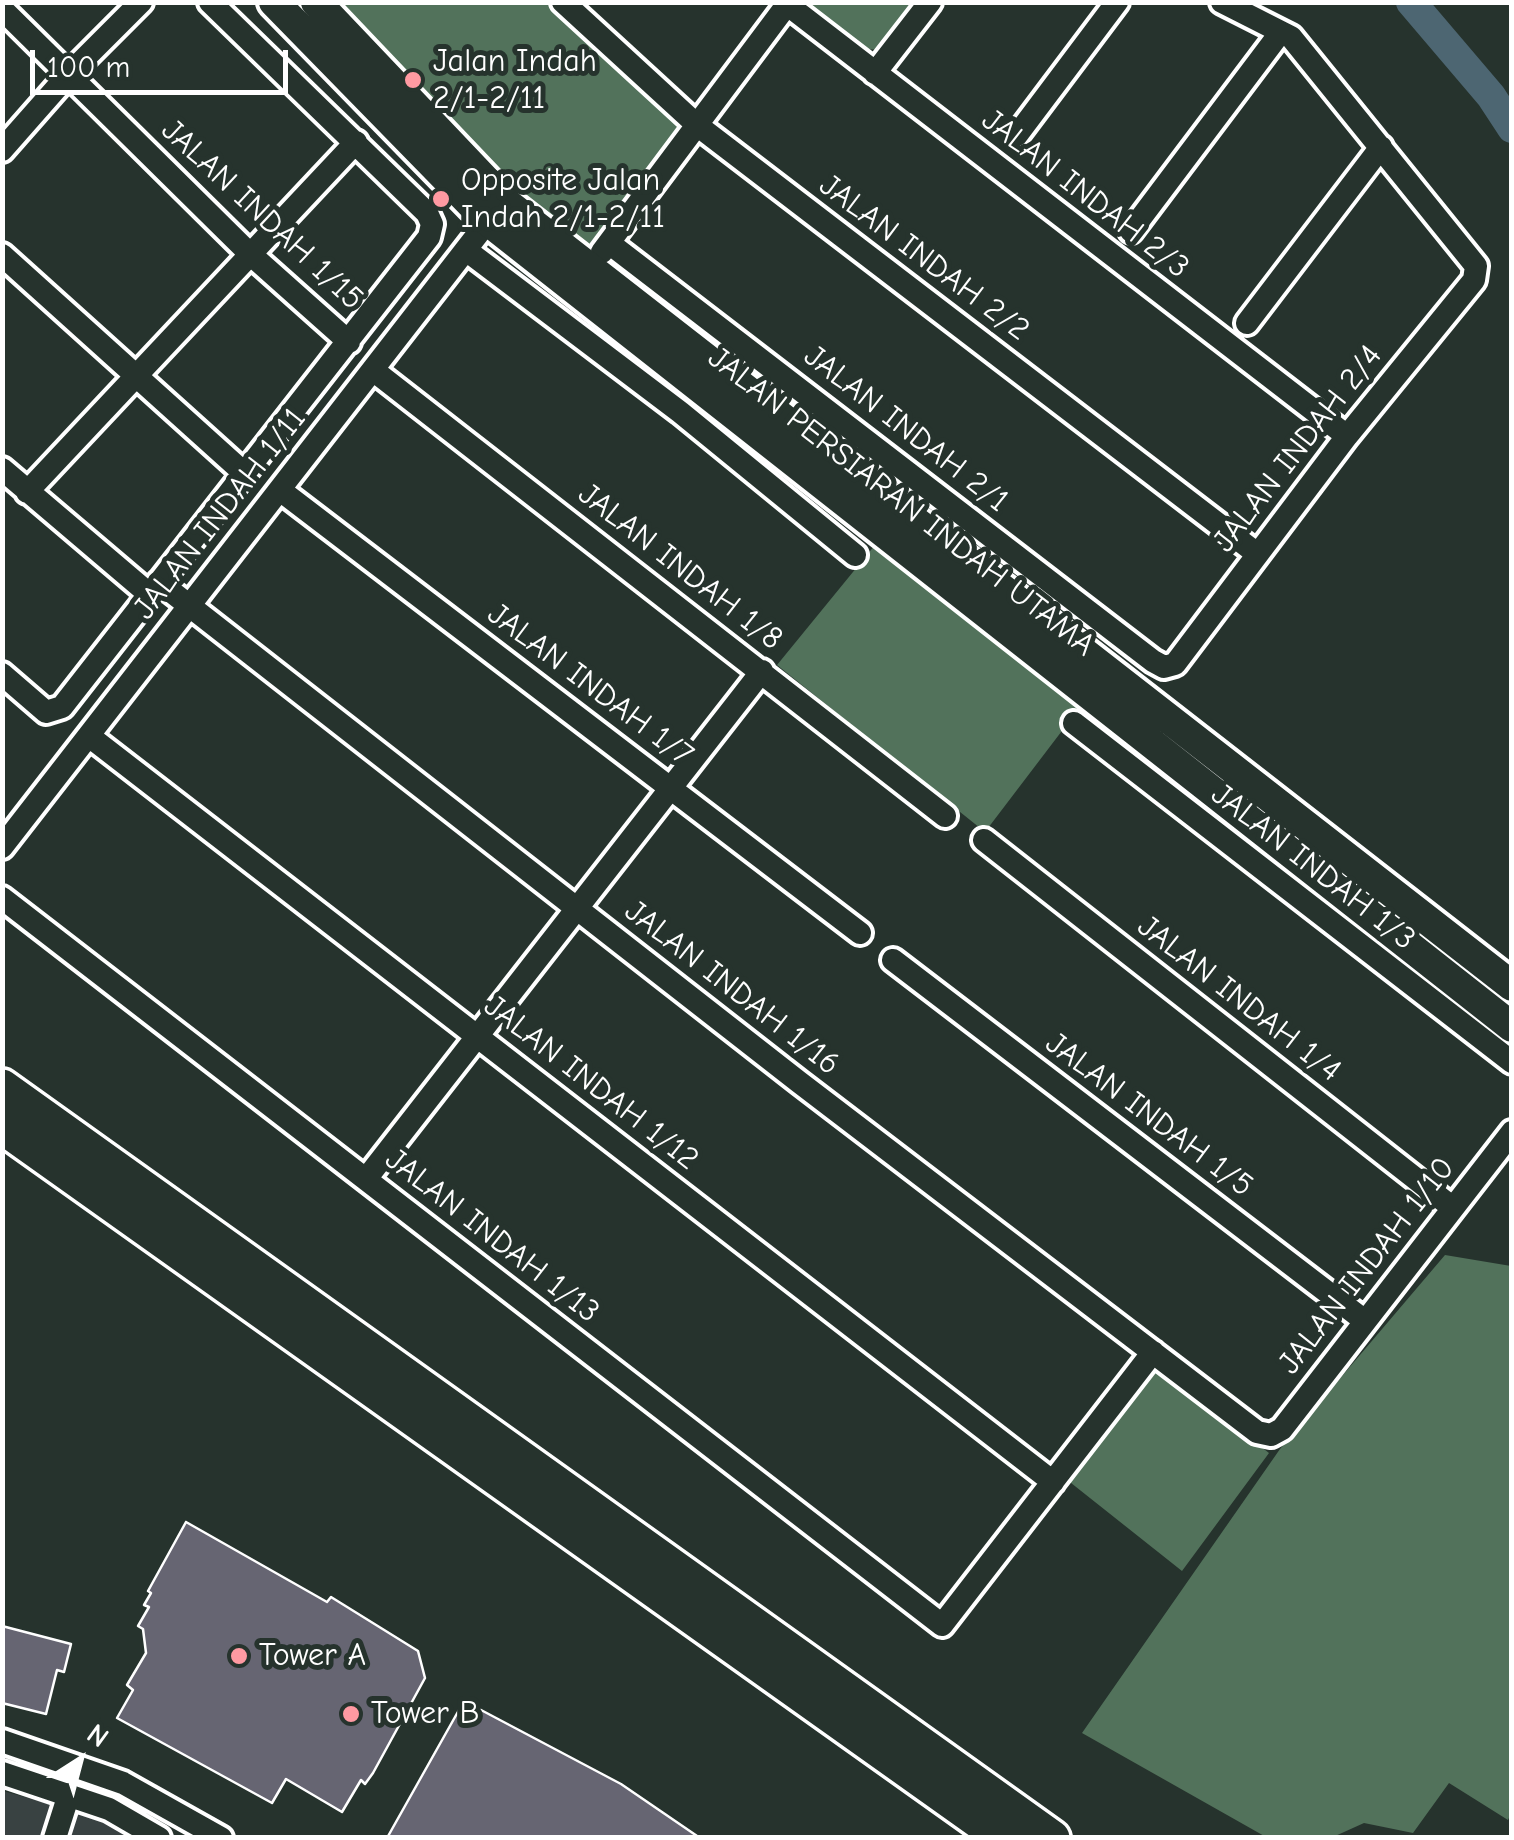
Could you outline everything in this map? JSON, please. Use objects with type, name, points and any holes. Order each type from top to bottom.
[{"type":"highway","points":[[2,1079],[48,1118]]},
{"type":"highway","points":[[2,1087],[1052,1838]]},
{"type":"highway","points":[[2,1126],[1002,1838]]},
{"type":"main road","name":"JALAN PERSIARAN INDAH UTAMA","points":[[274,2],[488,222],[1512,1027]]},
{"type":"main road","name":"JALAN PERSIARAN INDAH UTAMA","points":[[314,4],[531,224],[1512,986]]},
{"type":"main road","points":[[314,4],[324,34],[322,52]]},
{"type":"main road","points":[[481,176],[490,211],[488,222]]},
{"type":"main road","points":[[488,222],[497,217],[531,224]]},
{"type":"street","points":[[2,150],[68,75],[141,2]]},
{"type":"street","points":[[28,492],[248,252],[356,142],[210,2]]},
{"type":"street","name":"JALAN INDAH 2/2","points":[[563,2],[697,125],[1256,554]]},
{"type":"street","points":[[875,73],[930,2]]},
{"type":"street","points":[[1017,135],[1116,2]]},
{"type":"street","points":[[1222,2],[1291,37],[1381,147],[1247,323]]},
{"type":"street","points":[[588,270],[786,3]]},
{"type":"street","name":"JALAN INDAH 2/3","points":[[786,3],[1347,436]]},
{"type":"street","name":"JALAN INDAH 1/15","points":[[2,10],[248,252],[349,342]]},
{"type":"street","points":[[1130,230],[1280,32]]},
{"type":"street","name":"JALAN INDAH 1/11","points":[[2,674],[46,712],[62,707],[428,237],[432,224],[427,212],[356,142]]},
{"type":"street","name":"JALAN INDAH 2/4","points":[[1164,666],[1175,664],[1347,436],[1474,280],[1476,266],[1381,147]]},
{"type":"street","name":"JALAN INDAH 1/11","points":[[2,847],[488,222]]},
{"type":"street","name":"JALAN INDAH 2/1","points":[[609,242],[1164,666]]},
{"type":"street","points":[[466,250],[680,412],[855,555]]},
{"type":"street","points":[[2,256],[244,473]]},
{"type":"street","name":"JALAN INDAH 1/8","points":[[373,370],[942,809],[945,816]]},
{"type":"street","name":"JALAN INDAH 1/16","points":[[2,469],[154,588],[190,606],[1257,1432],[1271,1434]]},
{"type":"street","name":"JALAN INDAH 1/7","points":[[280,490],[860,933]]},
{"type":"street","points":[[366,1179],[762,671]]},
{"type":"street","name":"JALAN INDAH 1/3","points":[[1074,723],[1512,1062]]},
{"type":"street","name":"JALAN INDAH 1/12","points":[[89,736],[1053,1482]]},
{"type":"street","name":"JALAN INDAH 1/4","points":[[984,840],[1453,1208]]},
{"type":"street","name":"JALAN INDAH 1/13","points":[[2,898],[942,1625],[1053,1482]]},
{"type":"street","name":"JALAN INDAH 1/5","points":[[893,960],[1365,1321]]},
{"type":"street","name":"JALAN INDAH 1/10","points":[[1271,1434],[1282,1430],[1512,1132]]},
{"type":"street","points":[[1053,1482],[1153,1352]]},
{"type":"street","points":[[2,1741],[124,1783],[221,1838]]},
{"type":"street","points":[[2,1773],[108,1809],[159,1838]]},
{"type":"street","points":[[55,1838],[68,1794]]},
{"type":"shaded area","points":[[3,1791],[94,1816],[131,1837],[3,1838]]},
{"type":"green space","points":[[335,2],[551,3],[686,126],[587,259],[331,6]]},
{"type":"green space","points":[[810,3],[920,3],[881,50],[865,49],[815,16]]},
{"type":"green space","points":[[884,534],[1090,694],[985,832],[777,665]]},
{"type":"green space","points":[[1445,1255],[1511,1266],[1512,1811],[1508,1820],[1449,1783],[1413,1833],[1364,1823],[1333,1837],[1266,1837],[1082,1733],[1280,1449]]},
{"type":"green space","points":[[1157,1365],[1269,1453],[1182,1571],[1066,1479]]},
{"type":"building","points":[[186,1522],[327,1602],[331,1597],[418,1651],[425,1678],[373,1773],[365,1784],[361,1780],[342,1812],[286,1779],[272,1803],[117,1718],[133,1690],[127,1685],[146,1653],[143,1629],[138,1626],[149,1607],[144,1605],[151,1593],[148,1591]]},
{"type":"building","points":[[2,1626],[71,1644],[64,1672],[57,1670],[46,1714],[2,1703]]},
{"type":"building","points":[[464,1701],[621,1784],[700,1838],[387,1838]]},
{"type":"waterway","points":[[1411,2],[1491,96],[1512,128]]},
{"type":"place","name":"Jalan Indah 2/1-2/11","points":[[413,80]]},
{"type":"place","name":"Opposite Jalan Indah 2/1-2/11","points":[[441,199]]},
{"type":"place","name":"Tower A","points":[[239,1656]]},
{"type":"place","name":"Tower B","points":[[351,1714]]}]
